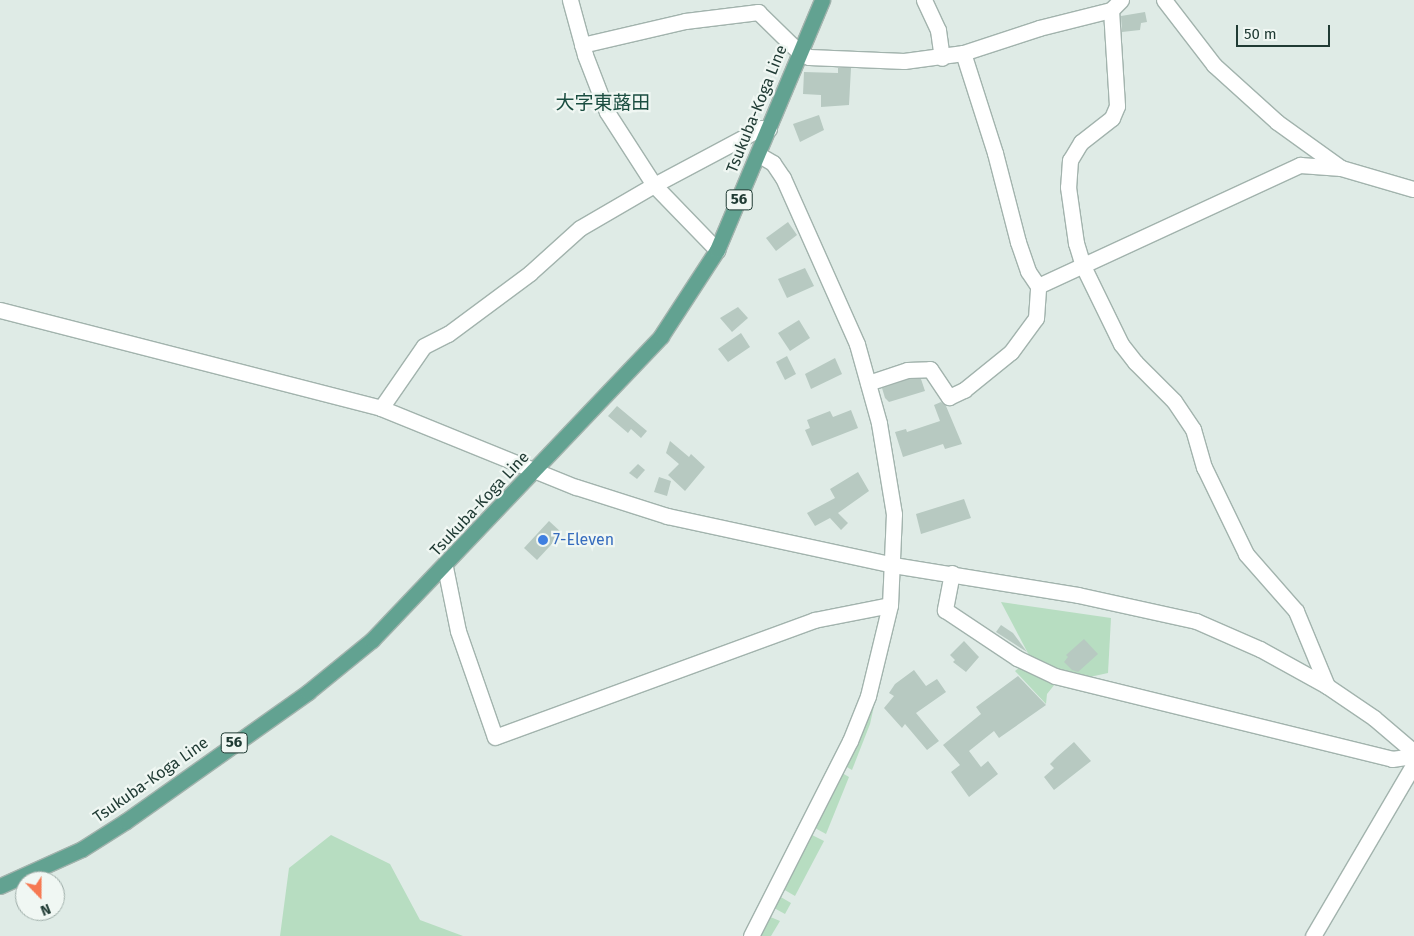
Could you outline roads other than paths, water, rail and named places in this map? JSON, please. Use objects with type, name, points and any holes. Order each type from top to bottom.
[{"type":"main road","name":"Tsukuba-Koga Line","points":[[0,886],[88,845],[308,692],[372,640],[445,567],[661,336],[717,250],[759,155],[798,52],[822,0]]},
{"type":"street","points":[[570,0],[582,45],[606,112],[654,185],[717,250]]},
{"type":"street","points":[[924,0],[938,30],[942,58]]},
{"type":"street","points":[[1164,0],[1214,65],[1277,122],[1340,168]]},
{"type":"street","points":[[582,45],[685,21],[758,12],[798,52],[809,57],[904,61],[942,58],[963,53],[1116,5],[1117,106],[1112,118],[1081,142],[1070,160],[1068,187],[1083,266],[1121,344],[1135,362],[1174,401],[1193,429],[1204,467],[1246,554],[1296,611],[1327,686]]},
{"type":"street","points":[[868,383],[908,370],[930,369],[949,397],[964,390],[1011,352],[1036,318],[1038,286],[1028,271],[1018,242],[995,152],[963,53]]},
{"type":"street","points":[[381,408],[424,346],[448,334],[530,273],[580,228],[654,185],[760,128],[769,129]]},
{"type":"street","points":[[751,936],[850,741],[871,687],[890,605],[894,514],[888,472],[868,383],[857,344],[800,211],[778,168],[759,155]]},
{"type":"street","points":[[1038,286],[1300,165],[1340,168],[1413,189]]},
{"type":"street","points":[[0,310],[381,408],[535,471],[667,516],[893,564],[1078,595],[1196,621],[1260,649],[1327,686],[1374,718],[1414,752]]},
{"type":"street","points":[[445,567],[458,632],[495,737],[814,620],[890,605]]},
{"type":"street","points":[[952,574],[945,610],[1016,658],[1055,676],[1392,759],[1414,756]]},
{"type":"street","points":[[1313,936],[1414,764]]},
{"type":"place","name":"7-Eleven","points":[[543,540]]},
{"type":"district","name":"大字東蕗田","points":[[603,103]]}]
